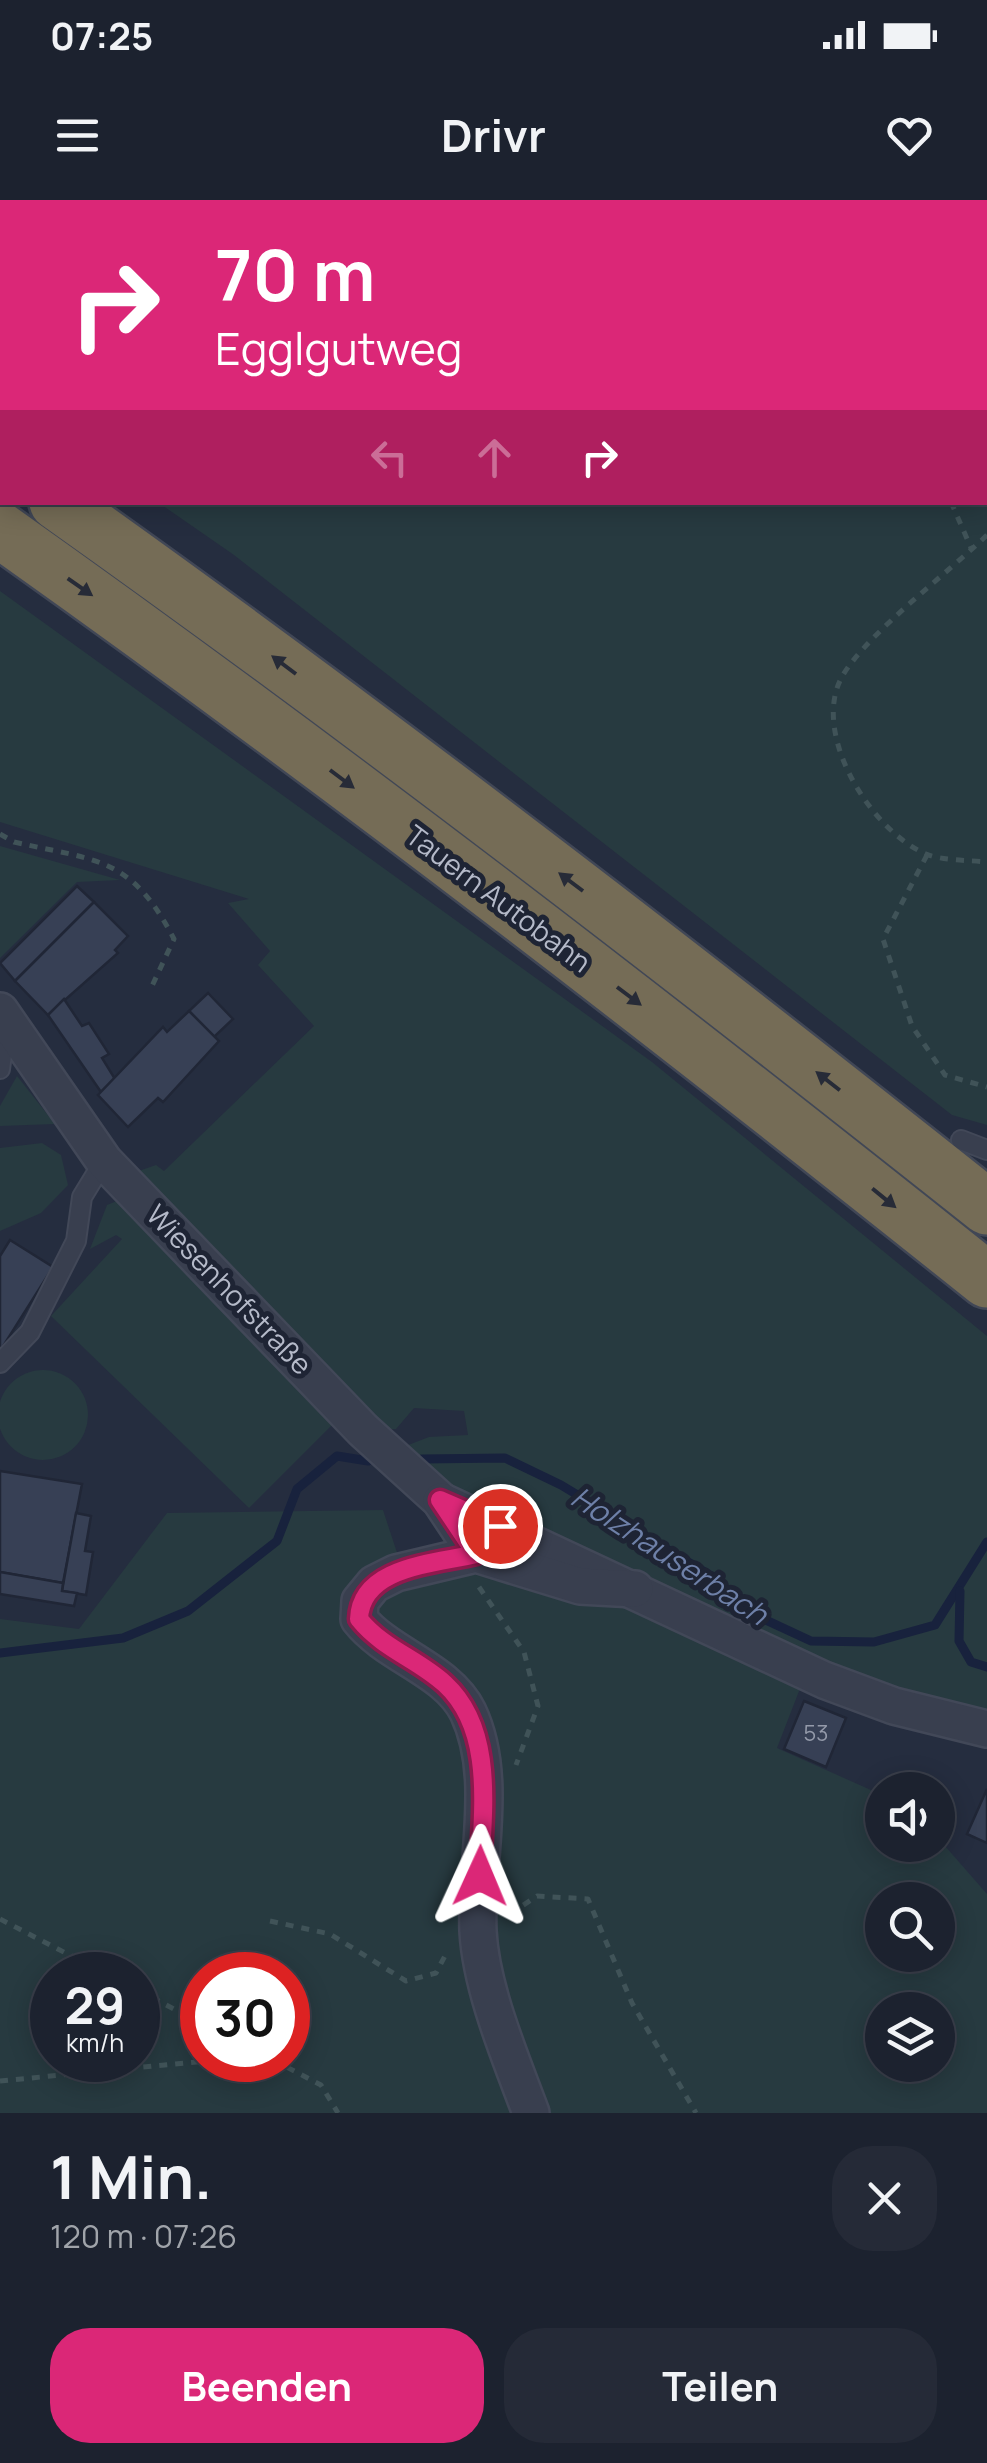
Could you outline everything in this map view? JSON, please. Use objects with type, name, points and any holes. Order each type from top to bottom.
[{"type":"highway","name":"Tauern Autobahn","points":[[60,505],[236,630],[686,968],[987,1206]]},
{"type":"highway","name":"Tauern Autobahn","points":[[0,530],[212,680],[674,1030],[987,1280]]},
{"type":"street","name":"Wiesenhofstraße","points":[[3,1015],[104,1161],[363,1430],[440,1500],[470,1555]]},
{"type":"street","points":[[440,1500],[824,1680],[894,1706],[987,1729]]},
{"type":"street","points":[[532,2113],[466,1937],[481,1752],[467,1710],[444,1683],[373,1637],[359,1619],[360,1601],[374,1584],[396,1573],[470,1555],[580,1586],[635,1590]]},
{"type":"lane","points":[[0,1069],[3,1015]]},
{"type":"lane","points":[[961,1140],[987,1150]]},
{"type":"lane","points":[[0,1363],[30,1332],[38,1317],[76,1241],[82,1197],[104,1161]]},
{"type":"path","points":[[952,505],[972,550]]},
{"type":"path","points":[[987,535],[862,652],[841,678],[835,741],[854,784],[873,811],[927,855],[987,862]]},
{"type":"path","points":[[0,834],[14,842],[114,864],[156,903],[174,939],[152,986]]},
{"type":"path","points":[[927,855],[884,939],[912,1026],[945,1075],[987,1087]]},
{"type":"path","points":[[470,1555],[487,1604],[524,1652],[538,1706],[511,1778]]},
{"type":"path","points":[[270,1922],[330,1934],[406,1980],[436,1973],[466,1937],[538,1896],[588,1899],[632,2003],[696,2113]]},
{"type":"path","points":[[0,1919],[64,1952]]},
{"type":"path","points":[[0,2081],[180,2064]]},
{"type":"path","points":[[310,2079],[321,2085],[338,2113]]},
{"type":"shaded area","points":[[162,505],[987,505],[987,1125],[952,1115],[234,555]]},
{"type":"shaded area","points":[[0,591],[652,1062],[987,1336],[987,1722],[881,1695],[431,1483],[398,1449],[429,1437],[468,1435],[464,1411],[414,1408],[396,1429],[379,1429],[136,1172],[156,1165],[164,1171],[314,1026],[258,965],[270,951],[228,903],[249,899],[0,822]]},
{"type":"shaded area","points":[[0,846],[120,880],[77,882],[0,958]]},
{"type":"shaded area","points":[[17,1076],[55,1124],[0,1126],[0,1106]]},
{"type":"shaded area","points":[[42,1143],[61,1155],[68,1185],[41,1213],[0,1231],[0,1148]]},
{"type":"shaded area","points":[[122,1199],[339,1418],[249,1508],[51,1316],[122,1239],[116,1235],[90,1249],[107,1205]]},
{"type":"shaded area","points":[[34,1371],[52,1371],[68,1378],[80,1390],[87,1406],[87,1424],[80,1440],[68,1452],[52,1459],[34,1459],[18,1452],[6,1440],[-1,1424],[-1,1406],[6,1390],[18,1378]]},
{"type":"shaded area","points":[[383,1510],[407,1583],[467,1571],[648,1611],[801,1686],[777,1748],[865,1787],[865,1862],[955,1862],[955,1857],[987,1894],[987,2113],[0,2113],[0,1619],[79,1629],[167,1513]]},
{"type":"building","points":[[77,886],[94,902],[15,981],[0,963]]},
{"type":"building","points":[[94,902],[128,936],[115,950],[118,953],[48,1015],[15,981]]},
{"type":"building","points":[[208,993],[233,1019],[214,1037],[189,1011]]},
{"type":"building","points":[[64,999],[82,1026],[89,1023],[109,1054],[102,1058],[115,1079],[101,1092],[48,1015]]},
{"type":"building","points":[[189,1011],[219,1041],[163,1102],[158,1098],[128,1127],[98,1095],[163,1027],[167,1032]]},
{"type":"building","points":[[10,1240],[53,1267],[0,1351],[0,1256]]},
{"type":"building","points":[[0,1471],[82,1484],[63,1583],[0,1572]]},
{"type":"building","points":[[76,1513],[91,1516],[85,1551],[93,1552],[86,1595],[62,1591]]},
{"type":"building","points":[[0,1572],[63,1583],[62,1591],[77,1593],[74,1606],[0,1594]]},
{"type":"building","points":[[804,1701],[846,1718],[826,1767],[784,1749]]},
{"type":"building","points":[[987,1789],[987,1843],[967,1834]]},
{"type":"waterway","name":"Holzhauserbach","points":[[0,1653],[123,1638],[188,1611],[277,1541],[297,1489],[337,1456],[368,1461]]},
{"type":"waterway","name":"Holzhauserbach","points":[[422,1459],[505,1458],[561,1485],[718,1580],[740,1608],[811,1641],[874,1642],[935,1625],[987,1542]]},
{"type":"waterway","name":"Holzhauserbach","points":[[960,1591],[959,1641],[971,1662],[987,1667]]},
{"type":"route","points":[[480,1876],[481,1752],[467,1710],[444,1683],[373,1637],[359,1619],[360,1601],[374,1584],[396,1573],[476,1554],[440,1500],[500,1526]]}]
